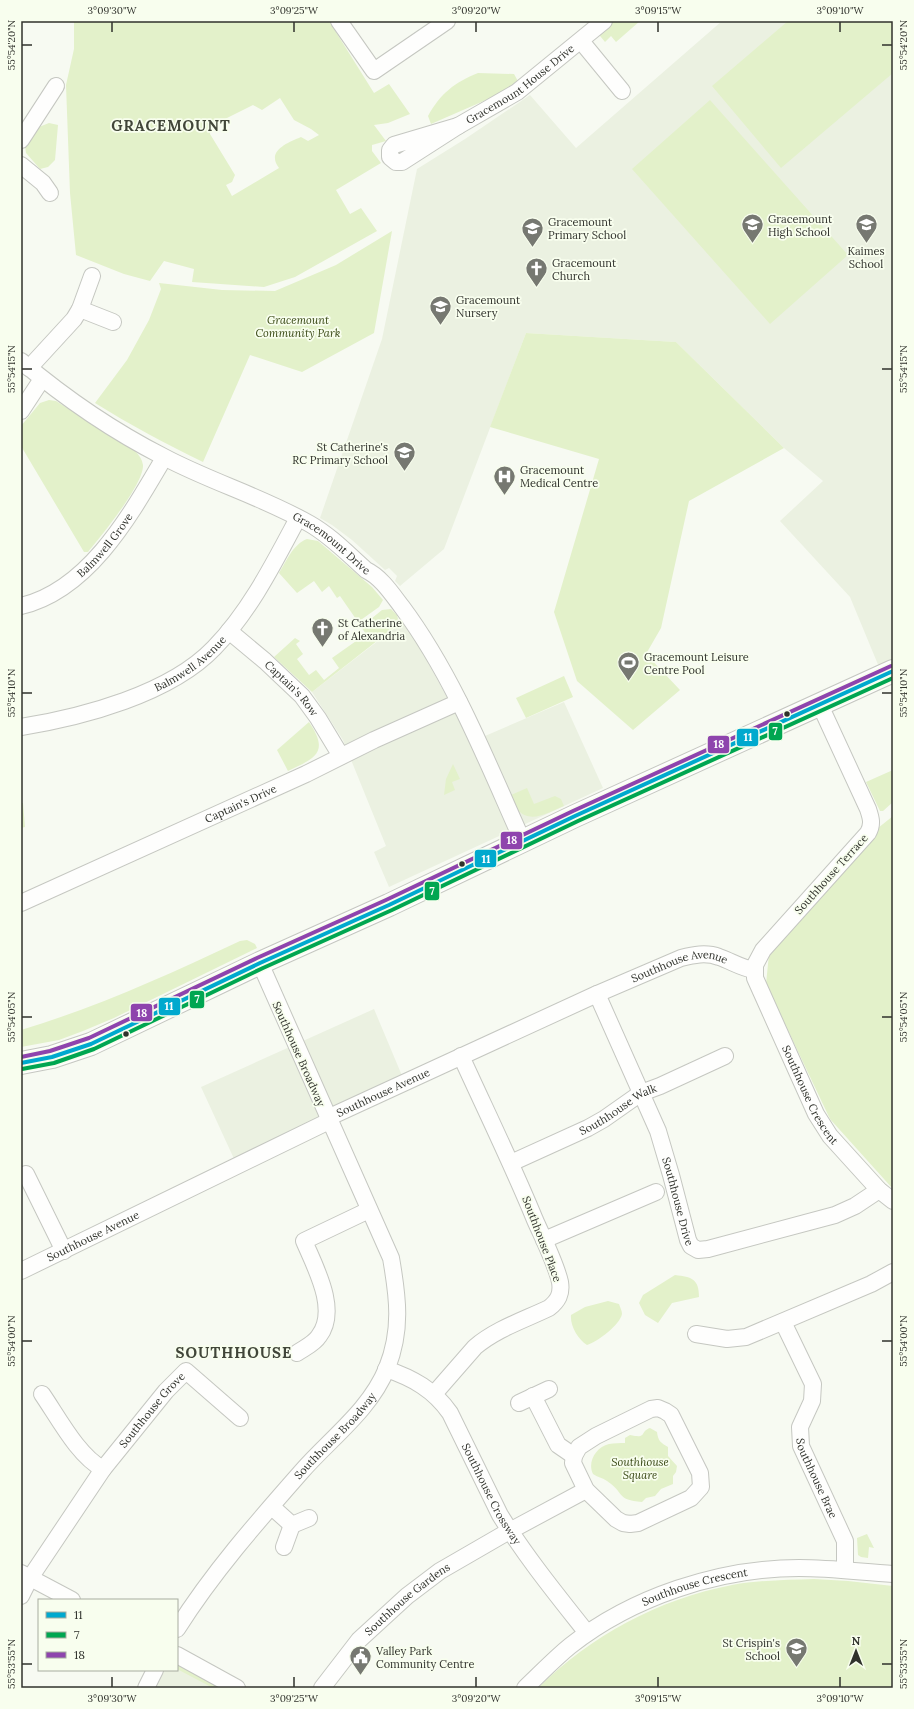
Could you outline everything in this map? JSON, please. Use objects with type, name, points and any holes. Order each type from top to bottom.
[{"type":"main road","points":[[21,1063],[52,1057],[91,1044],[260,963],[389,905],[523,842],[575,816],[893,672]]},
{"type":"street","points":[[339,21],[374,71],[447,21]]},
{"type":"street","name":"Gracemount House Drive","points":[[458,126],[517,92],[604,21]]},
{"type":"street","name":"Gracemount House Drive","points":[[581,41],[622,91]]},
{"type":"street","points":[[21,140],[56,86]]},
{"type":"street","points":[[21,165],[43,183],[50,193]]},
{"type":"street","points":[[25,364],[74,320],[80,310],[92,276]]},
{"type":"street","points":[[80,310],[113,322]]},
{"type":"street","name":"Gracemount Drive","points":[[25,364],[42,379],[92,416],[164,458],[250,495],[298,518],[327,535],[382,582],[417,626],[459,702],[523,842]]},
{"type":"street","points":[[21,411],[42,379]]},
{"type":"street","name":"Balmwell Grove","points":[[21,606],[44,598],[64,586],[90,565],[121,526],[164,458]]},
{"type":"street","name":"Balmwell Avenue","points":[[21,727],[104,708],[166,682],[200,661],[229,631],[258,588],[298,518]]},
{"type":"street","name":"Captain's Row","points":[[229,631],[265,661],[302,696],[318,718],[341,756]]},
{"type":"street","name":"Captain's Drive","points":[[21,904],[192,827],[374,740],[459,702]]},
{"type":"street","name":"Southhouse Terrace","points":[[754,970],[762,950],[816,892],[868,833],[871,827],[872,821],[868,809],[820,705]]},
{"type":"street","name":"Southhouse Avenue","points":[[21,1271],[323,1124],[334,1115],[597,994],[681,958],[694,954],[717,956],[742,967],[754,970]]},
{"type":"street","name":"Southhouse Broadway","points":[[178,1628],[204,1589],[241,1541],[375,1391],[386,1368],[397,1328],[397,1294],[391,1258],[328,1120],[260,963]]},
{"type":"street","name":"Southhouse Crescent","points":[[754,970],[758,987],[816,1114],[830,1136],[879,1190],[893,1201]]},
{"type":"street","name":"Southhouse Drive","points":[[597,994],[658,1131],[672,1175],[688,1240],[691,1246],[698,1250],[732,1243],[835,1215],[855,1206],[879,1190]]},
{"type":"street","name":"Southhouse Place","points":[[434,1394],[475,1347],[488,1337],[549,1308],[556,1303],[560,1291],[560,1282],[544,1240],[511,1163],[461,1056]]},
{"type":"street","name":"Southhouse Walk","points":[[511,1163],[588,1128],[604,1119],[634,1096],[660,1086],[725,1056]]},
{"type":"street","points":[[26,1174],[64,1251]]},
{"type":"street","points":[[544,1240],[656,1192]]},
{"type":"street","points":[[297,1353],[319,1337],[324,1327],[327,1314],[323,1284],[304,1241],[369,1210]]},
{"type":"street","points":[[696,1334],[727,1339],[746,1337],[871,1284],[893,1272]]},
{"type":"street","name":"Southhouse Brae","points":[[783,1322],[813,1384],[812,1401],[800,1427],[801,1446],[845,1541],[845,1569]]},
{"type":"street","name":"Southhouse Crossway","points":[[386,1368],[409,1379],[434,1394],[450,1413],[500,1515],[548,1584],[587,1633]]},
{"type":"street","name":"Southhouse Grove","points":[[21,1596],[26,1575],[103,1469],[166,1391],[186,1371],[240,1418]]},
{"type":"street","points":[[549,1389],[526,1400],[558,1445],[574,1456]]},
{"type":"street","points":[[42,1394],[81,1451],[92,1462],[103,1469]]},
{"type":"street","points":[[658,1408],[665,1410],[671,1415],[700,1473],[702,1480],[701,1488],[691,1498],[638,1523],[623,1523],[616,1519],[586,1490],[573,1463],[574,1456],[579,1447],[596,1436],[651,1409],[658,1408]]},
{"type":"street","points":[[510,1531],[586,1490]]},
{"type":"street","points":[[272,1507],[292,1525]]},
{"type":"street","points":[[284,1547],[292,1525],[309,1518]]},
{"type":"street","name":"Southhouse Gardens","points":[[322,1688],[359,1640],[407,1596],[440,1572],[510,1531]]},
{"type":"street","name":"Southhouse Crescent","points":[[525,1688],[568,1647],[587,1633],[629,1609],[667,1591],[742,1573],[769,1570],[797,1568],[845,1569],[893,1574]]},
{"type":"street","points":[[26,1575],[70,1599]]},
{"type":"street","points":[[178,1656],[237,1688]]},
{"type":"street","points":[[146,1688],[154,1671]]},
{"type":"shaded area","points":[[722,21],[893,21],[893,661],[879,667],[850,597],[780,521],[823,481],[784,448],[676,342],[526,333],[444,549],[400,586],[395,581],[397,576],[389,568],[385,570],[352,540],[320,518],[382,339],[417,169],[530,95],[576,148]]},
{"type":"shaded area","points":[[405,620],[471,742],[564,702],[603,788],[389,887],[374,852],[386,846],[343,740],[312,692]]},
{"type":"shaded area","points":[[374,1009],[403,1078],[322,1120],[235,1161],[201,1087]]},
{"type":"shaded area","points":[[178,1663],[227,1688],[155,1688],[164,1671],[178,1671]]},
{"type":"green space","points":[[74,21],[329,21],[374,93],[389,84],[410,114],[388,123],[374,125],[386,141],[372,145],[372,151],[381,163],[336,190],[350,214],[361,208],[377,231],[295,277],[264,287],[192,282],[194,269],[164,261],[150,281],[124,274],[76,255],[70,193],[66,85],[74,49]],"holes":[[[280,98],[294,120],[319,135],[308,141],[301,137],[284,145],[280,148],[275,157],[279,168],[232,196],[226,185],[232,182],[235,175],[210,134],[211,126],[253,105],[262,110]]]},
{"type":"green space","points":[[609,21],[640,21],[616,42],[611,36],[605,42],[596,31]]},
{"type":"green space","points":[[788,21],[893,21],[893,73],[781,168],[712,86]]},
{"type":"green space","points":[[478,73],[514,74],[519,83],[486,100],[431,124],[428,116],[443,95],[462,80]]},
{"type":"green space","points":[[710,100],[848,255],[770,324],[632,169]]},
{"type":"green space","points":[[49,123],[58,125],[55,160],[48,167],[40,169],[26,153],[25,146],[39,127]]},
{"type":"green space","name":"Gracemount Community Park","points":[[392,231],[374,333],[302,372],[250,355],[203,462],[148,434],[95,403],[127,360],[149,320],[161,289],[159,283],[222,290],[275,291],[336,265]]},
{"type":"green space","points":[[526,333],[676,342],[784,448],[689,501],[661,628],[646,654],[680,690],[633,730],[577,681],[554,612],[599,459],[490,427]]},
{"type":"green space","points":[[49,400],[56,401],[135,451],[143,463],[137,484],[121,510],[88,552],[84,552],[21,446],[21,426],[40,403]]},
{"type":"green space","points":[[307,539],[318,541],[372,587],[383,600],[379,607],[358,622],[340,596],[337,598],[329,586],[322,592],[314,581],[297,593],[279,573],[294,549],[302,541]]},
{"type":"green space","points":[[391,609],[397,615],[399,623],[312,692],[274,657],[295,638],[300,641],[296,644],[303,654],[297,659],[309,675],[316,670],[324,680],[339,668],[332,658],[366,634],[361,627],[382,610]]},
{"type":"green space","points":[[564,676],[573,697],[526,718],[516,698]]},
{"type":"green space","points":[[309,722],[315,732],[319,748],[312,758],[288,771],[277,750]]},
{"type":"green space","points":[[453,764],[460,779],[452,782],[455,790],[444,795],[446,779]]},
{"type":"green space","points":[[893,770],[893,802],[883,811],[880,811],[866,782]]},
{"type":"green space","points":[[527,788],[534,804],[555,796],[561,799],[564,806],[540,816],[534,817],[522,814],[514,804],[511,795]]},
{"type":"green space","points":[[21,803],[23,803],[25,827],[21,828]]},
{"type":"green space","points":[[893,816],[893,1189],[830,1119],[766,984],[769,954],[878,828]]},
{"type":"green space","points":[[247,940],[255,944],[257,948],[114,1018],[59,1040],[21,1047],[21,1030],[105,1001],[240,941]]},
{"type":"green space","points":[[675,1275],[693,1280],[698,1286],[699,1297],[672,1303],[658,1323],[645,1315],[639,1303],[643,1295]]},
{"type":"green space","points":[[608,1301],[619,1304],[622,1314],[613,1328],[587,1345],[575,1332],[571,1315],[585,1307]]},
{"type":"green space","name":"Southhouse Square","points":[[650,1428],[657,1432],[660,1441],[668,1447],[668,1456],[677,1466],[676,1472],[673,1476],[673,1484],[661,1489],[655,1496],[646,1498],[642,1502],[628,1500],[624,1498],[613,1485],[593,1474],[591,1469],[592,1460],[600,1448],[611,1444],[625,1443],[625,1438],[630,1435],[641,1436]]},
{"type":"green space","points":[[867,1534],[874,1548],[869,1547],[868,1558],[858,1555],[857,1538]]},
{"type":"green space","points":[[814,1579],[893,1586],[893,1688],[538,1688],[558,1669],[603,1636],[652,1610],[705,1591],[742,1583],[773,1580]]},
{"type":"green space","points":[[178,1665],[222,1688],[213,1688],[178,1670]]},
{"type":"transit line","name":"18","points":[[21,1057],[50,1051],[89,1038],[573,811],[891,666]]},
{"type":"transit line","name":"11","points":[[21,1063],[52,1057],[91,1044],[260,963],[389,905],[575,816],[893,671]]},
{"type":"transit line","name":"7","points":[[22,1069],[54,1063],[94,1049],[263,968],[392,910],[578,821],[893,678]]},
{"type":"place","name":"Gracemount High School","points":[[753,244]]},
{"type":"place","name":"Kaimes School","points":[[866,244]]},
{"type":"place","name":"Gracemount Primary School","points":[[533,248]]},
{"type":"place","name":"Gracemount Church","points":[[536,288]]},
{"type":"place","name":"Gracemount Nursery","points":[[441,326]]},
{"type":"place","name":"St Catherine's RC Primary School","points":[[404,472]]},
{"type":"place","name":"Gracemount Medical Centre","points":[[505,496]]},
{"type":"place","name":"St Catherine of Alexandria","points":[[322,648]]},
{"type":"place","name":"Gracemount Leisure Centre Pool","points":[[629,682]]},
{"type":"place","name":"St Crispin's School","points":[[796,1668]]},
{"type":"place","name":"Valley Park Community Centre","points":[[361,1676]]},
{"type":"district","name":"GRACEMOUNT","points":[[171,125]]},
{"type":"district","name":"SOUTHHOUSE","points":[[234,1352]]}]
